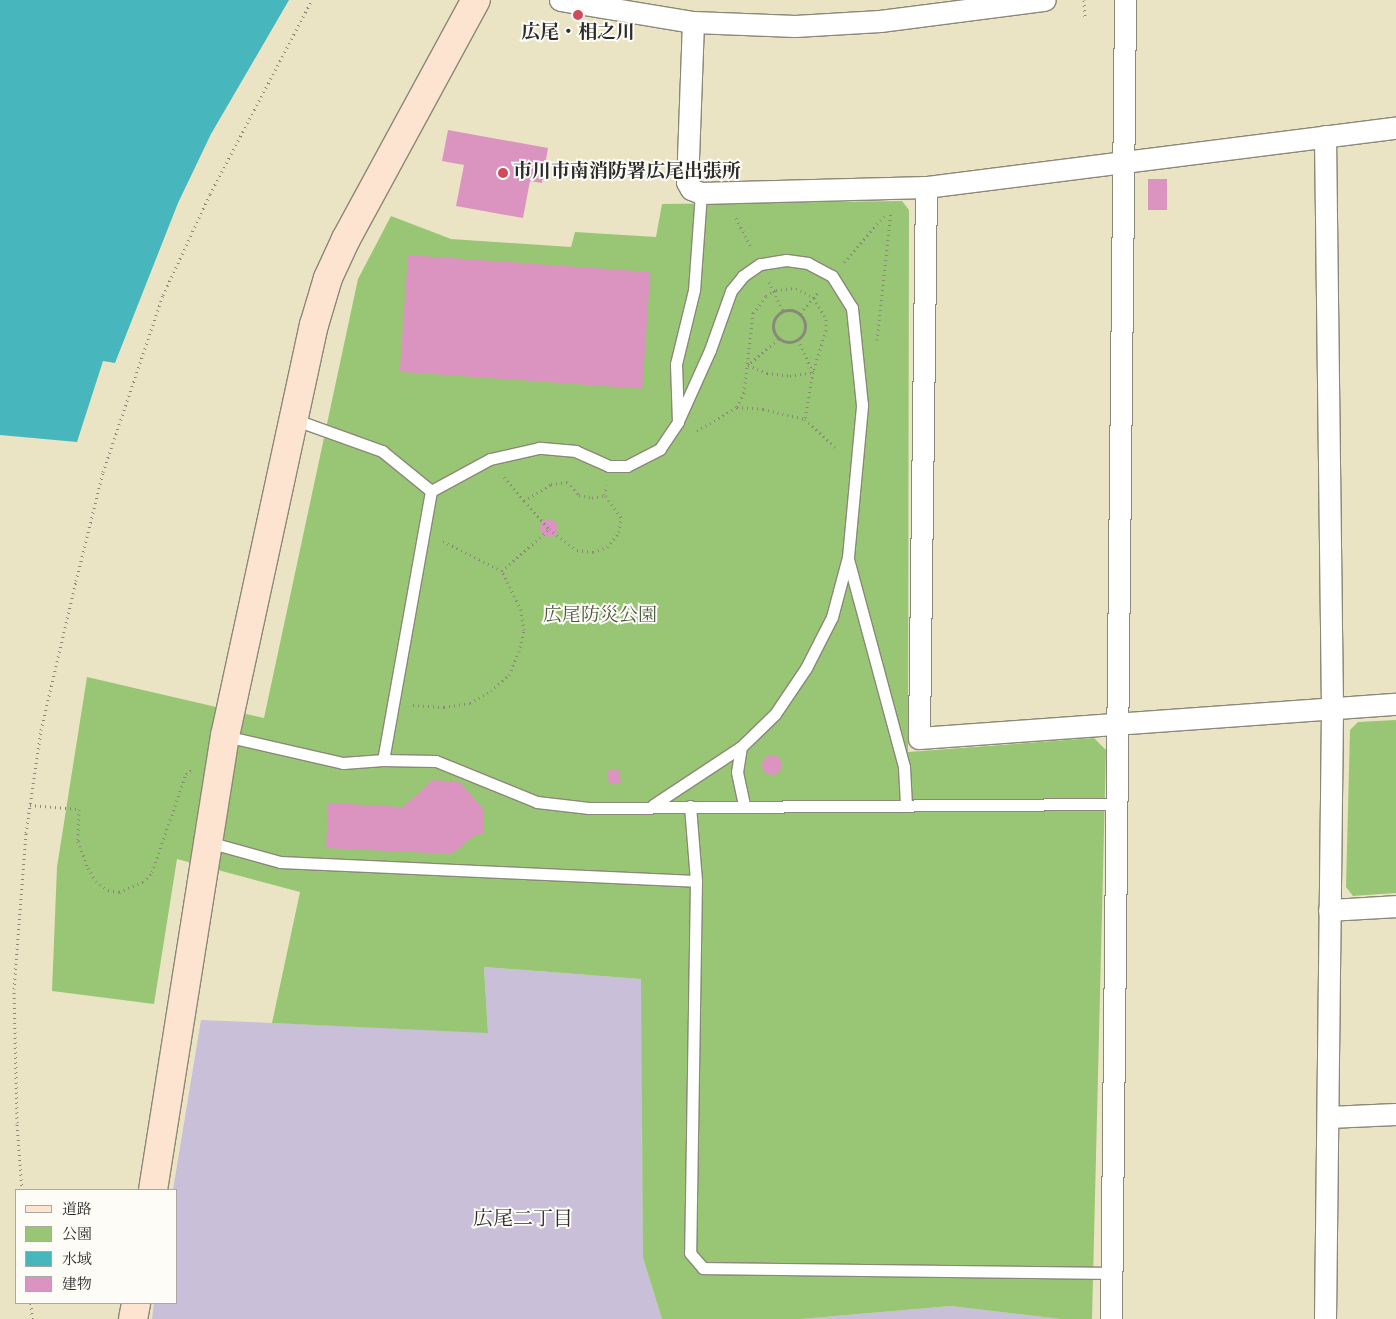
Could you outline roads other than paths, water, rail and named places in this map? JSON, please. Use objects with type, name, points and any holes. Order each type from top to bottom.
[{"type":"street","points":[[154,1189],[225,736],[314,325],[328,278],[346,239],[476,0]]},
{"type":"street","points":[[560,0],[693,22],[837,25],[1045,0]]},
{"type":"street","points":[[1111,1319],[1125,0]]},
{"type":"street","points":[[693,22],[687,182],[691,189],[701,193],[926,187],[1396,128]]},
{"type":"street","points":[[1325,136],[1332,708],[1325,1319]]},
{"type":"street","points":[[926,187],[919,738],[1118,722],[1396,704]]},
{"type":"street","points":[[1329,910],[1396,906]]},
{"type":"street","points":[[1328,1117],[1396,1114]]},
{"type":"street","points":[[133,1319],[136,1304]]},
{"type":"lane","points":[[678,422],[676,364],[694,290],[701,193]]},
{"type":"lane","points":[[431,491],[490,459],[539,448],[576,451],[609,466],[627,466],[660,450],[678,422],[710,350],[730,291],[743,276],[760,264],[786,260],[808,263],[832,276],[852,308],[862,405],[848,557],[832,617],[806,668],[775,714],[741,747],[653,805]]},
{"type":"lane","points":[[293,419],[382,451],[431,491]]},
{"type":"lane","points":[[383,760],[431,491]]},
{"type":"lane","points":[[848,557],[904,767],[906,805]]},
{"type":"lane","points":[[225,736],[343,763],[383,760],[436,761],[537,802],[589,808],[653,805],[1115,804]]},
{"type":"lane","points":[[741,747],[737,772],[744,805]]},
{"type":"lane","points":[[690,806],[696,881],[690,1253],[703,1268],[1110,1273]]},
{"type":"lane","points":[[208,842],[280,862],[696,881]]},
{"type":"water","points":[[0,0],[289,0],[211,134],[178,203],[115,363],[103,361],[77,442],[0,435]]},
{"type":"place","name":"広尾・相之川","points":[[578,15]]},
{"type":"place","name":"市川市南消防署広尾出張所","points":[[503,173]]},
{"type":"district","name":"広尾二丁目","points":[[523,1220]]},
{"type":"park label","name":"広尾防災公園","points":[[600,617]]}]
